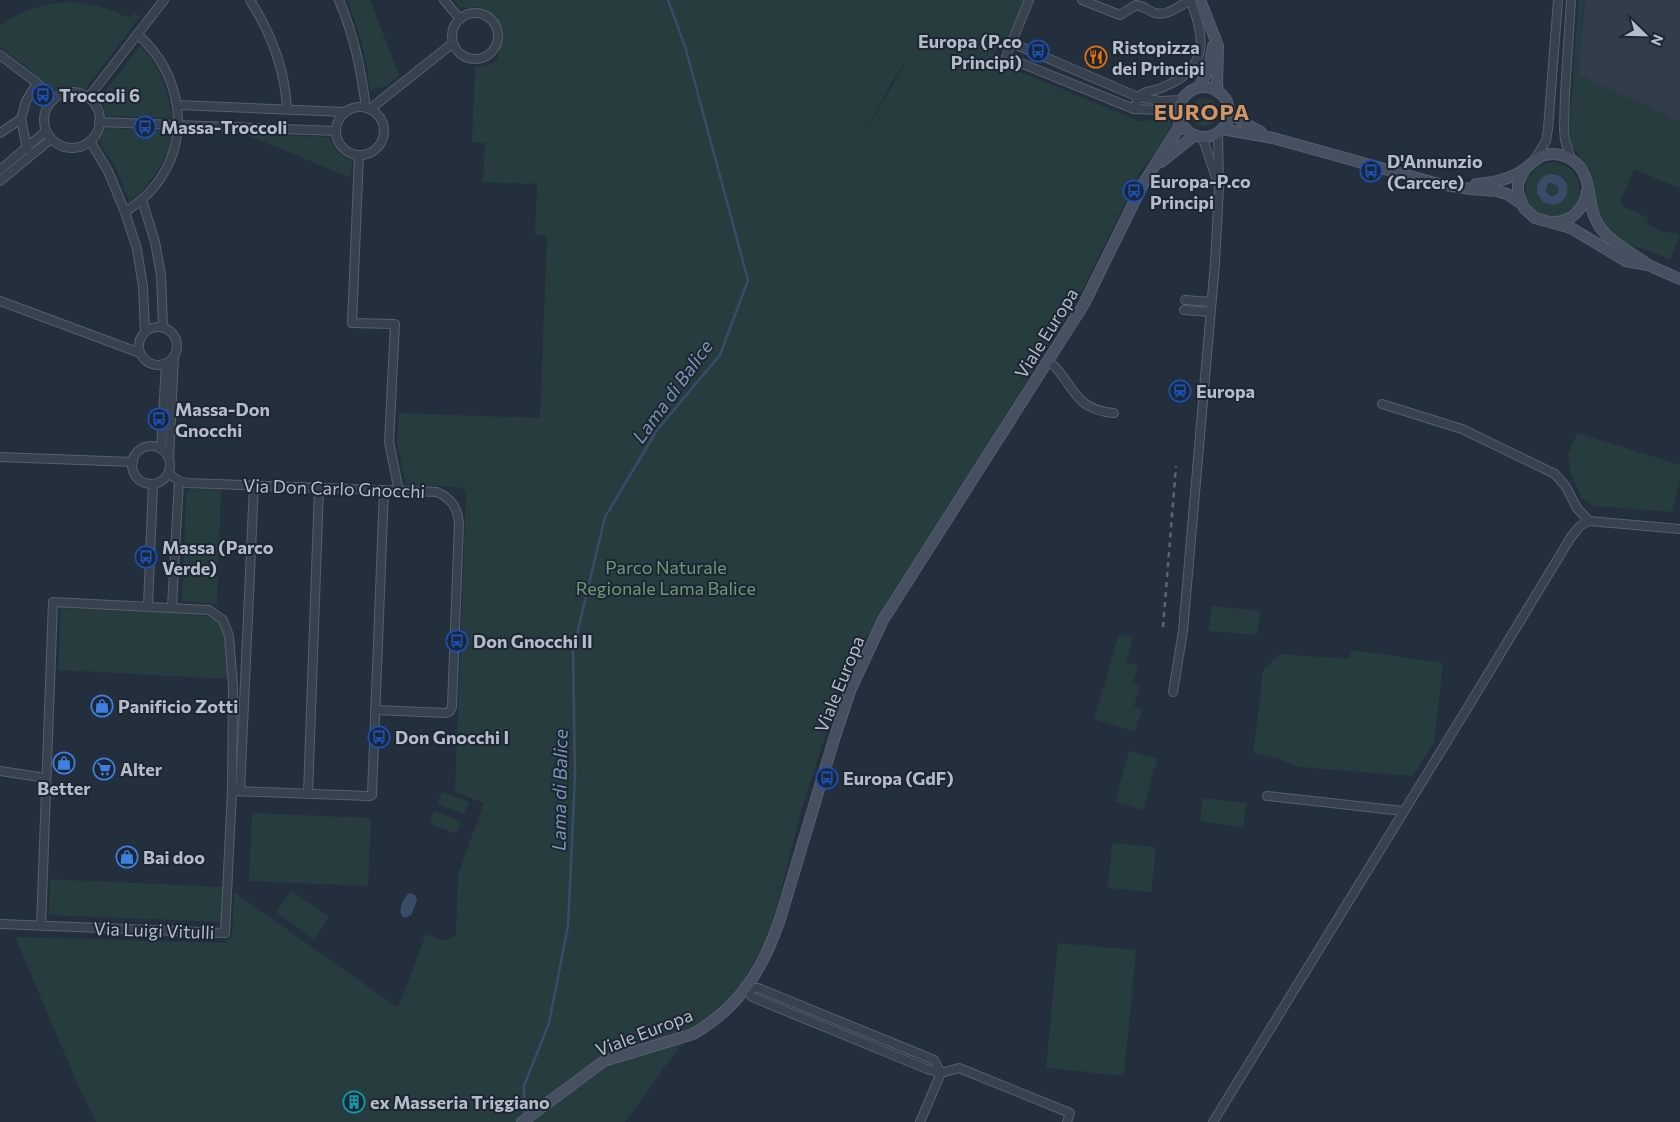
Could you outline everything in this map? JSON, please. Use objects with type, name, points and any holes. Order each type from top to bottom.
[{"type":"main road","points":[[1200,0],[1210,24],[1218,53],[1218,92]]},
{"type":"main road","points":[[1199,87],[1209,68],[1214,38]]},
{"type":"main road","points":[[1199,87],[1206,87],[1218,92],[1226,100],[1228,111],[1225,124],[1220,130],[1208,136],[1198,136],[1183,125],[1179,116],[1182,100],[1192,90],[1199,87]]},
{"type":"main road","points":[[1228,111],[1246,124],[1273,138]]},
{"type":"main road","name":"Viale Europa","points":[[522,1122],[604,1061],[684,1037],[707,1026],[728,1008],[746,988],[764,961],[775,936],[835,736],[850,691],[865,656],[883,620],[1049,361],[1092,290],[1143,184],[1178,129],[1179,116]]},
{"type":"main road","points":[[1220,130],[1273,138],[1406,176],[1470,189],[1497,191],[1507,194],[1522,204]]},
{"type":"main road","name":"Viale Europa","points":[[1143,184],[1162,161],[1198,136]]},
{"type":"main road","points":[[1448,185],[1488,183],[1504,180],[1525,169],[1544,155],[1555,154],[1571,158],[1585,176],[1594,216],[1605,234],[1648,265]]},
{"type":"main road","points":[[1525,169],[1518,183],[1518,193],[1528,213],[1535,218],[1579,232],[1610,253],[1626,261],[1648,265],[1680,279]]},
{"type":"main road","points":[[1550,222],[1566,220],[1578,211],[1586,197],[1587,190]]},
{"type":"street","points":[[88,98],[164,0]]},
{"type":"street","points":[[250,0],[272,42],[283,75],[287,109]]},
{"type":"street","points":[[339,0],[354,40],[368,109]]},
{"type":"street","points":[[444,0],[460,19]]},
{"type":"street","points":[[1029,0],[1006,57],[1134,109],[1159,110],[1179,116]]},
{"type":"street","points":[[1082,0],[1099,3],[1120,15],[1136,5],[1145,6],[1157,14],[1164,14],[1190,0],[1201,34],[1200,53],[1195,64],[1178,80],[1158,89],[1144,92],[1138,97],[1134,109]]},
{"type":"street","points":[[1535,160],[1546,142],[1552,92],[1558,0]]},
{"type":"street","points":[[1571,0],[1565,94],[1565,140],[1571,158]]},
{"type":"street","points":[[469,14],[484,14],[495,24],[498,32],[496,46],[491,53],[477,59],[462,55],[453,43],[454,28],[460,19],[469,14]]},
{"type":"street","points":[[125,212],[142,200],[155,186],[170,161],[179,125],[178,105],[166,70],[151,48],[137,34]]},
{"type":"street","points":[[368,109],[453,43]]},
{"type":"street","points":[[1012,43],[1138,97],[1160,101],[1182,100]]},
{"type":"street","points":[[0,55],[37,83],[53,100]]},
{"type":"street","points":[[1037,70],[1043,56]]},
{"type":"street","points":[[27,149],[20,119],[26,101],[37,83]]},
{"type":"street","points":[[68,93],[78,93],[88,98],[98,111],[100,122],[97,132],[90,141],[81,146],[70,148],[60,145],[51,139],[46,131],[45,114],[53,100],[68,93]]},
{"type":"street","points":[[178,105],[345,112],[357,107],[368,109],[378,115],[382,123],[383,137],[379,145],[372,152],[359,155],[350,153],[342,148],[337,140],[336,131],[338,122],[345,112]]},
{"type":"street","points":[[0,133],[20,119]]},
{"type":"street","points":[[100,122],[336,131]]},
{"type":"street","points":[[1173,692],[1183,631],[1210,302],[1215,263],[1220,130]]},
{"type":"street","points":[[0,170],[46,131]]},
{"type":"street","points":[[1198,136],[1210,155],[1219,187]]},
{"type":"street","points":[[0,181],[51,139]]},
{"type":"street","points":[[90,141],[108,171],[125,212],[137,249],[145,332]]},
{"type":"street","points":[[359,155],[352,323],[395,324],[389,442],[399,490]]},
{"type":"street","points":[[142,200],[155,242],[161,275],[163,327]]},
{"type":"street","points":[[1185,300],[1210,302]]},
{"type":"street","points":[[0,301],[140,353],[148,362],[160,365],[166,364],[174,356]]},
{"type":"street","points":[[1184,310],[1210,312]]},
{"type":"street","points":[[140,353],[140,341],[145,332],[154,327],[163,327],[173,334],[178,345],[174,356],[170,469],[160,483],[153,485],[142,483],[132,468],[134,456],[143,448],[149,446],[161,449],[169,459]]},
{"type":"street","points":[[1049,361],[1055,366],[1075,395],[1102,412],[1114,413]]},
{"type":"street","points":[[161,449],[166,364]]},
{"type":"street","points":[[1382,404],[1462,428],[1555,474],[1566,487],[1578,508],[1590,521]]},
{"type":"street","points":[[0,457],[133,462]]},
{"type":"street","points":[[168,474],[178,481],[172,607]]},
{"type":"street","name":"Via Don Carlo Gnocchi","points":[[178,481],[438,492],[454,504],[458,515],[452,707],[446,713],[375,710]]},
{"type":"street","points":[[148,606],[153,485]]},
{"type":"street","points":[[236,791],[254,485]]},
{"type":"street","points":[[308,794],[319,488]]},
{"type":"street","points":[[236,791],[372,795],[384,490]]},
{"type":"street","points":[[1212,1122],[1571,537],[1580,526],[1590,521],[1680,529]]},
{"type":"street","points":[[41,926],[53,602],[209,610],[223,620],[228,636],[233,686],[236,791]]},
{"type":"street","points":[[0,770],[46,778]]},
{"type":"street","name":"Via Luigi Vitulli","points":[[0,924],[225,933],[236,791]]},
{"type":"street","points":[[1267,796],[1403,812]]},
{"type":"street","points":[[746,988],[758,988],[934,1060],[941,1073]]},
{"type":"street","points":[[941,1073],[959,1068],[1070,1113],[1067,1122]]},
{"type":"street","points":[[920,1122],[941,1073]]},
{"type":"shaded area","points":[[1585,0],[1680,0],[1680,123],[1578,74]]},
{"type":"green space","points":[[347,0],[370,0],[399,75],[386,86],[370,90],[362,44]]},
{"type":"green space","name":"Parco Naturale Regionale Lama Balice","points":[[454,0],[1024,0],[1008,40],[1001,37],[992,60],[1139,121],[1168,119],[1171,122],[1172,133],[1140,172],[1081,293],[1008,411],[973,474],[847,669],[801,811],[770,933],[741,986],[680,1046],[625,1122],[96,1122],[78,1085],[15,937],[225,943],[232,935],[234,892],[398,1008],[426,934],[446,941],[456,935],[458,875],[484,803],[455,792],[466,495],[463,489],[459,487],[406,485],[397,443],[399,413],[540,418],[547,236],[535,235],[537,184],[483,182],[485,143],[472,142],[475,67],[488,66],[497,60],[503,37],[496,19],[477,7],[460,8]],"holes":[[[913,49],[865,134],[889,87]]]},
{"type":"green space","points":[[1578,0],[1585,0],[1578,74],[1680,123],[1680,188],[1636,170],[1633,172],[1620,201],[1624,207],[1647,217],[1649,225],[1664,233],[1670,232],[1679,235],[1670,260],[1627,244],[1610,232],[1597,210],[1591,171],[1571,145],[1570,124]]},
{"type":"green space","points":[[65,2],[98,6],[129,18],[134,12],[140,17],[85,89],[71,86],[54,91],[0,47],[0,26],[15,16],[31,9]]},
{"type":"green space","points":[[140,46],[153,61],[162,79],[172,118],[106,116],[104,107],[99,99]]},
{"type":"green space","points":[[1204,98],[1214,102],[1218,112],[1214,122],[1204,126],[1194,122],[1190,112],[1194,102]]},
{"type":"green space","points":[[105,128],[172,131],[167,152],[158,170],[130,202],[114,164],[98,141]]},
{"type":"green space","points":[[245,134],[330,137],[338,152],[352,161],[351,178]]},
{"type":"green space","points":[[1554,162],[1567,167],[1575,174],[1579,184],[1576,204],[1569,212],[1559,216],[1540,214],[1531,206],[1527,198],[1526,184],[1529,177],[1539,167]],"holes":[[[1553,173],[1565,179],[1565,200],[1537,193],[1539,182],[1543,178]]]},
{"type":"green space","points":[[1555,183],[1558,184],[1558,194],[1551,195],[1548,194],[1547,187],[1548,184]]},
{"type":"green space","points":[[1577,433],[1680,465],[1680,481],[1672,512],[1593,506],[1581,497],[1570,470],[1568,455]]},
{"type":"green space","points":[[192,489],[221,490],[217,604],[182,601],[186,495]]},
{"type":"green space","points":[[1212,606],[1260,611],[1257,635],[1209,631]]},
{"type":"green space","points":[[61,608],[178,613],[212,617],[220,623],[225,634],[229,679],[58,670]]},
{"type":"green space","points":[[1119,634],[1133,638],[1126,662],[1138,666],[1132,683],[1140,685],[1134,706],[1142,709],[1135,732],[1094,719]]},
{"type":"green space","points":[[1352,650],[1443,663],[1434,742],[1413,776],[1300,767],[1279,759],[1253,753],[1263,671],[1280,654],[1349,659]]},
{"type":"green space","points":[[1129,751],[1157,759],[1143,810],[1115,802]]},
{"type":"green space","points":[[442,792],[469,802],[464,814],[437,804]]},
{"type":"green space","points":[[1203,798],[1246,803],[1243,827],[1200,821]]},
{"type":"green space","points":[[434,811],[461,821],[456,834],[429,823]]},
{"type":"green space","points":[[252,813],[371,818],[368,886],[249,881]]},
{"type":"green space","points":[[1112,843],[1156,847],[1151,892],[1108,888]]},
{"type":"green space","points":[[50,879],[222,887],[221,922],[49,915]]},
{"type":"green space","points":[[291,891],[329,917],[314,939],[276,912]]},
{"type":"green space","points":[[1058,943],[1136,950],[1124,1076],[1046,1068]]},
{"type":"water","points":[[1549,174],[1562,177],[1567,186],[1565,197],[1555,205],[1544,203],[1537,193],[1539,181]],"holes":[[[1552,183],[1558,186],[1557,194],[1552,196],[1548,194],[1546,190],[1548,184]]]},
{"type":"water","points":[[409,893],[415,895],[417,900],[411,915],[404,918],[400,909]]},
{"type":"waterway","name":"Lama di Balice","points":[[524,1117],[524,1086],[549,1023],[568,926],[575,776],[573,651],[605,517],[657,430],[720,355],[748,280],[685,46],[668,0]]},
{"type":"railway","points":[[1163,627],[1176,466]]},
{"type":"place","name":"Europa (P.co Principi)","points":[[1038,51]]},
{"type":"place","name":"Ristopizza dei Principi","points":[[1096,57]]},
{"type":"place","name":"Troccoli 6","points":[[43,95]]},
{"type":"place","name":"Massa-Troccoli","points":[[145,127]]},
{"type":"place","name":"D'Annunzio (Carcere)","points":[[1371,171]]},
{"type":"place","name":"Europa-P.co Principi","points":[[1134,191]]},
{"type":"place","name":"Europa","points":[[1180,391]]},
{"type":"place","name":"Massa-Don Gnocchi","points":[[159,419]]},
{"type":"place","name":"Massa (Parco Verde)","points":[[146,557]]},
{"type":"place","name":"Don Gnocchi II","points":[[457,641]]},
{"type":"place","name":"Panificio Zotti","points":[[102,706]]},
{"type":"place","name":"Don Gnocchi I","points":[[379,737]]},
{"type":"place","name":"Better","points":[[64,763]]},
{"type":"place","name":"Alter","points":[[104,769]]},
{"type":"place","name":"Europa (GdF)","points":[[827,778]]},
{"type":"place","name":"Bai doo","points":[[127,857]]},
{"type":"place","name":"ex Masseria Triggiano","points":[[354,1102]]},
{"type":"district","name":"EUROPA","points":[[1202,111]]}]
